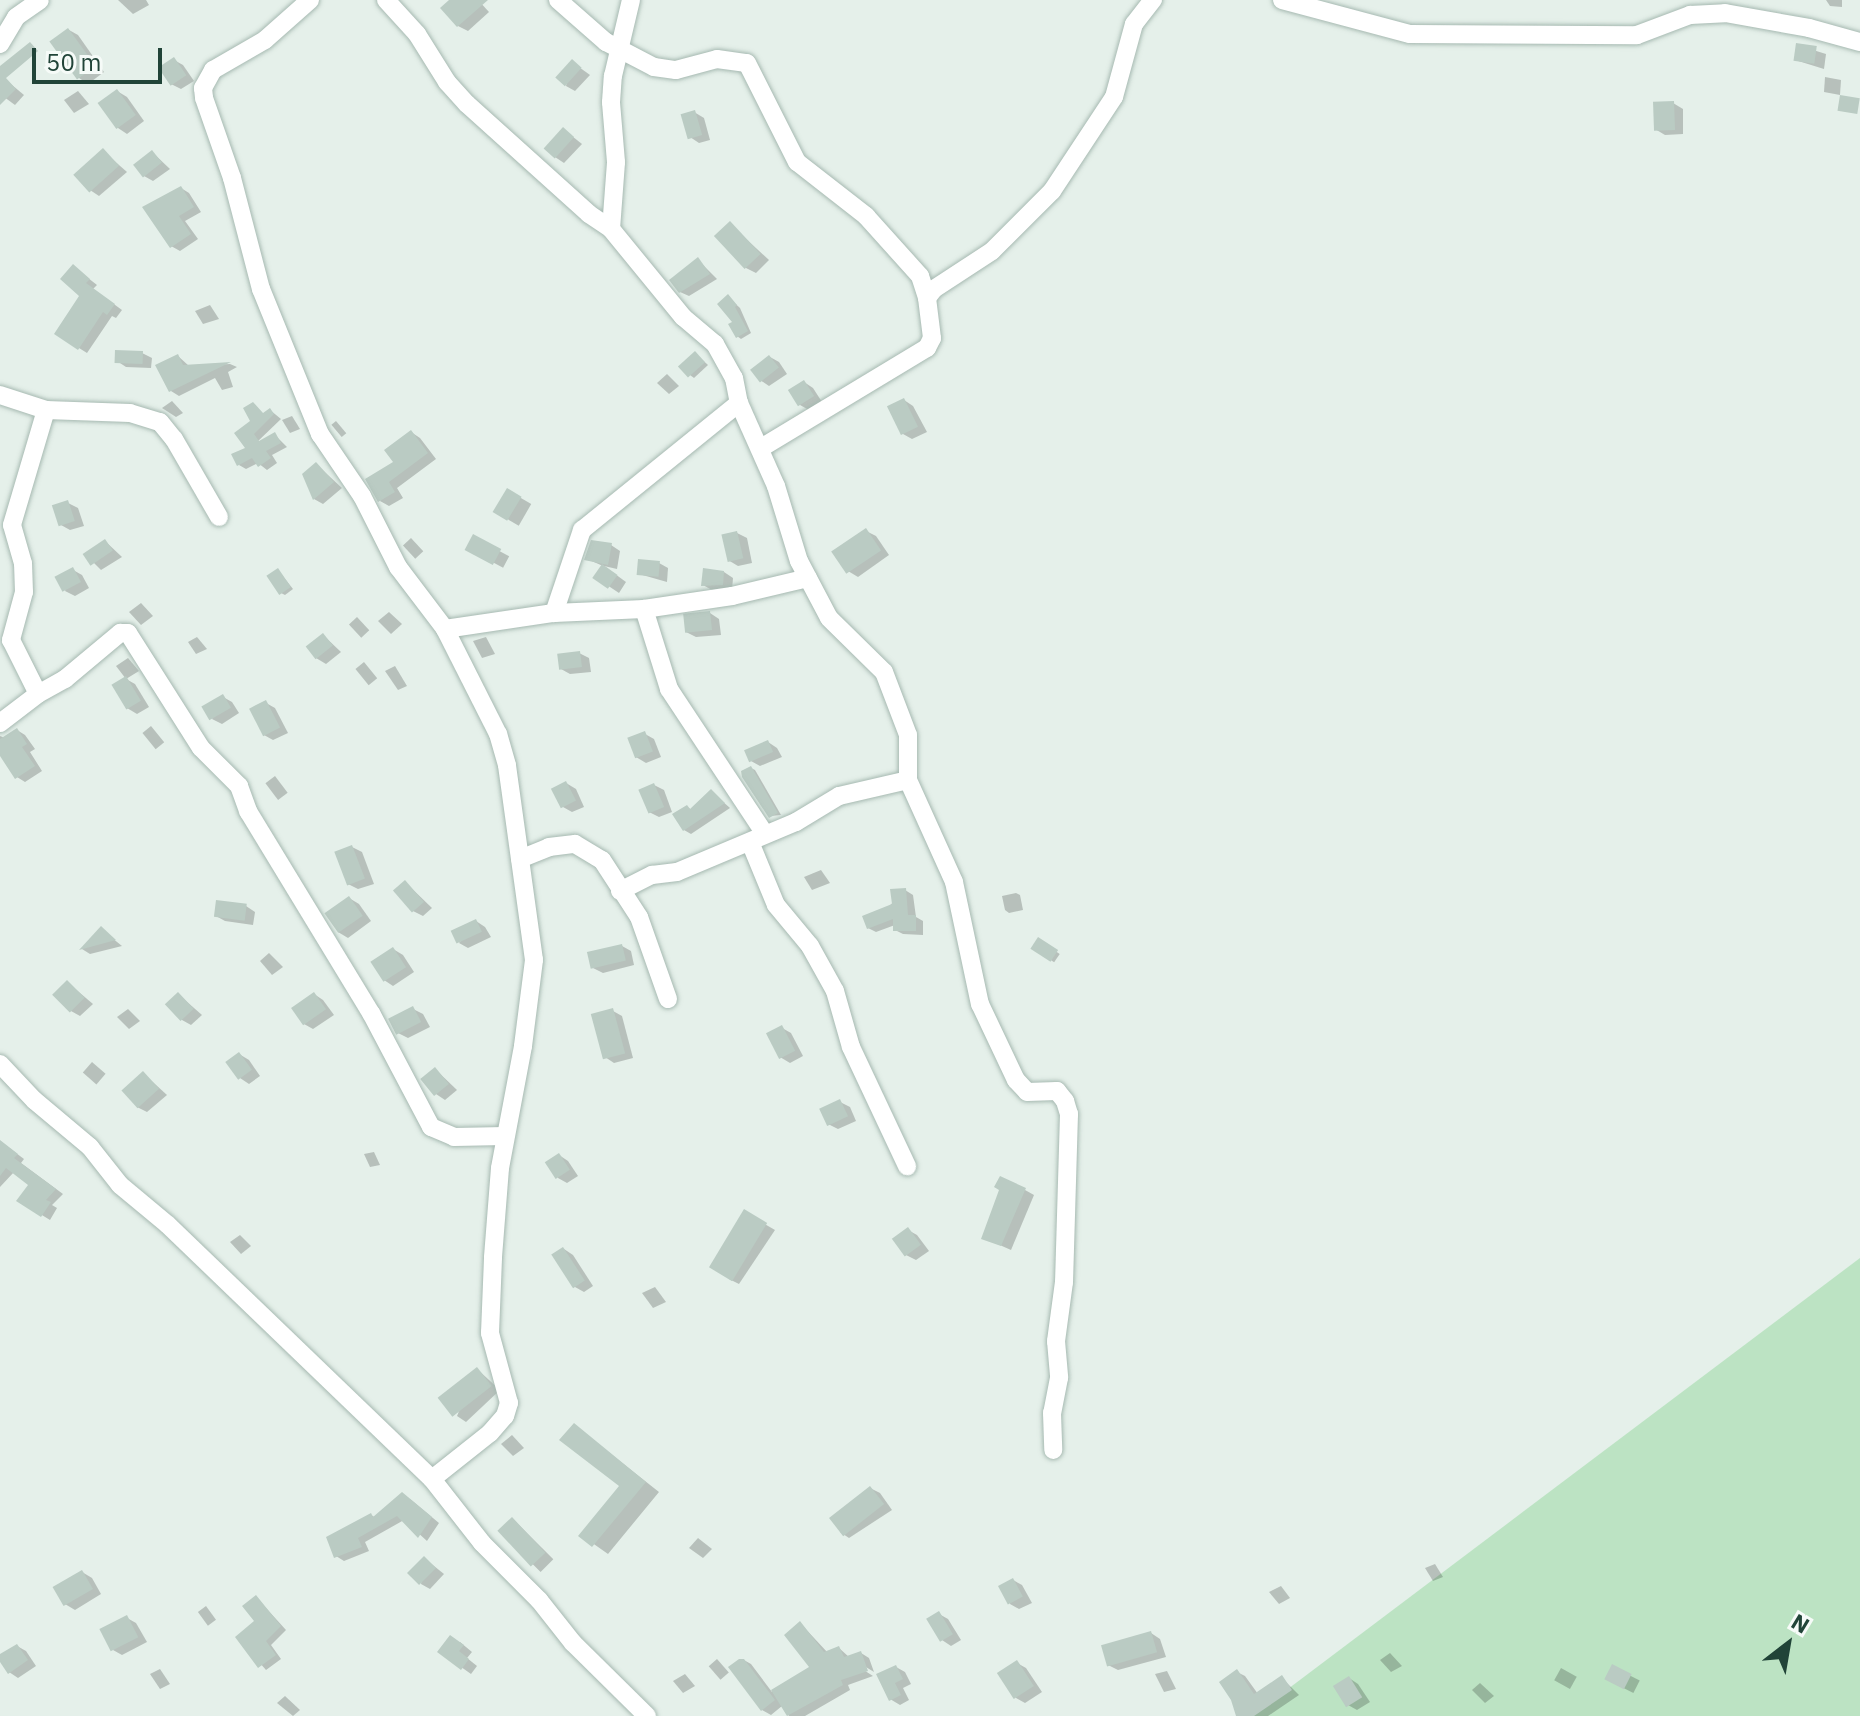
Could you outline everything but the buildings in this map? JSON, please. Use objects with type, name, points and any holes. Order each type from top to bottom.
[{"type":"street","points":[[0,44],[16,17],[40,0]]},
{"type":"street","points":[[310,0],[265,40],[213,70],[203,88],[204,98],[232,178],[261,289],[320,434],[362,496],[398,567],[445,629],[498,734],[514,792],[534,960],[523,1046],[505,1136],[493,1257],[490,1333],[509,1403],[505,1416],[490,1433],[432,1479]]},
{"type":"street","points":[[386,0],[417,34],[447,82],[467,104],[589,214],[611,229],[683,317],[715,344],[734,378],[739,403],[761,448],[799,561],[829,618],[884,672],[908,735],[908,780],[954,882],[980,1004],[1016,1080],[1027,1092],[1057,1091],[1065,1101],[1069,1114],[1064,1282],[1056,1341],[1059,1378],[1052,1413],[1053,1450]]},
{"type":"street","points":[[558,0],[618,50],[654,67],[676,70],[717,59],[747,63],[797,162],[866,216],[920,276],[927,298],[932,338],[927,348],[761,448]]},
{"type":"street","points":[[611,229],[616,162],[611,102],[618,50],[631,0]]},
{"type":"street","points":[[927,298],[934,289],[992,251],[1052,191],[1114,97],[1134,24],[1153,0]]},
{"type":"street","points":[[1282,0],[1410,34],[1637,35],[1690,15],[1725,13],[1809,28],[1860,42]]},
{"type":"street","points":[[0,395],[46,410],[130,413],[160,422],[174,439],[219,517]]},
{"type":"street","points":[[554,613],[582,530],[739,403]]},
{"type":"street","points":[[38,694],[11,640],[24,592],[23,563],[12,525],[46,410]]},
{"type":"street","points":[[445,629],[554,613],[644,609],[732,596],[808,578]]},
{"type":"street","points":[[644,609],[669,689],[758,838],[776,905],[810,946],[835,991],[851,1047],[907,1166]]},
{"type":"street","points":[[0,723],[38,694],[65,679],[120,633],[128,633],[201,748],[239,786],[248,811],[371,1013],[431,1127],[454,1137],[505,1136]]},
{"type":"street","points":[[620,891],[652,875],[677,872],[796,822],[839,796],[908,780]]},
{"type":"street","points":[[520,859],[549,847],[575,844],[602,860],[639,917],[668,999]]},
{"type":"street","points":[[0,1064],[34,1100],[90,1147],[120,1185],[168,1225],[432,1479],[482,1543],[539,1600],[573,1643],[647,1716]]},
{"type":"green space","points":[[1860,1258],[1860,1716],[1252,1716]]}]
